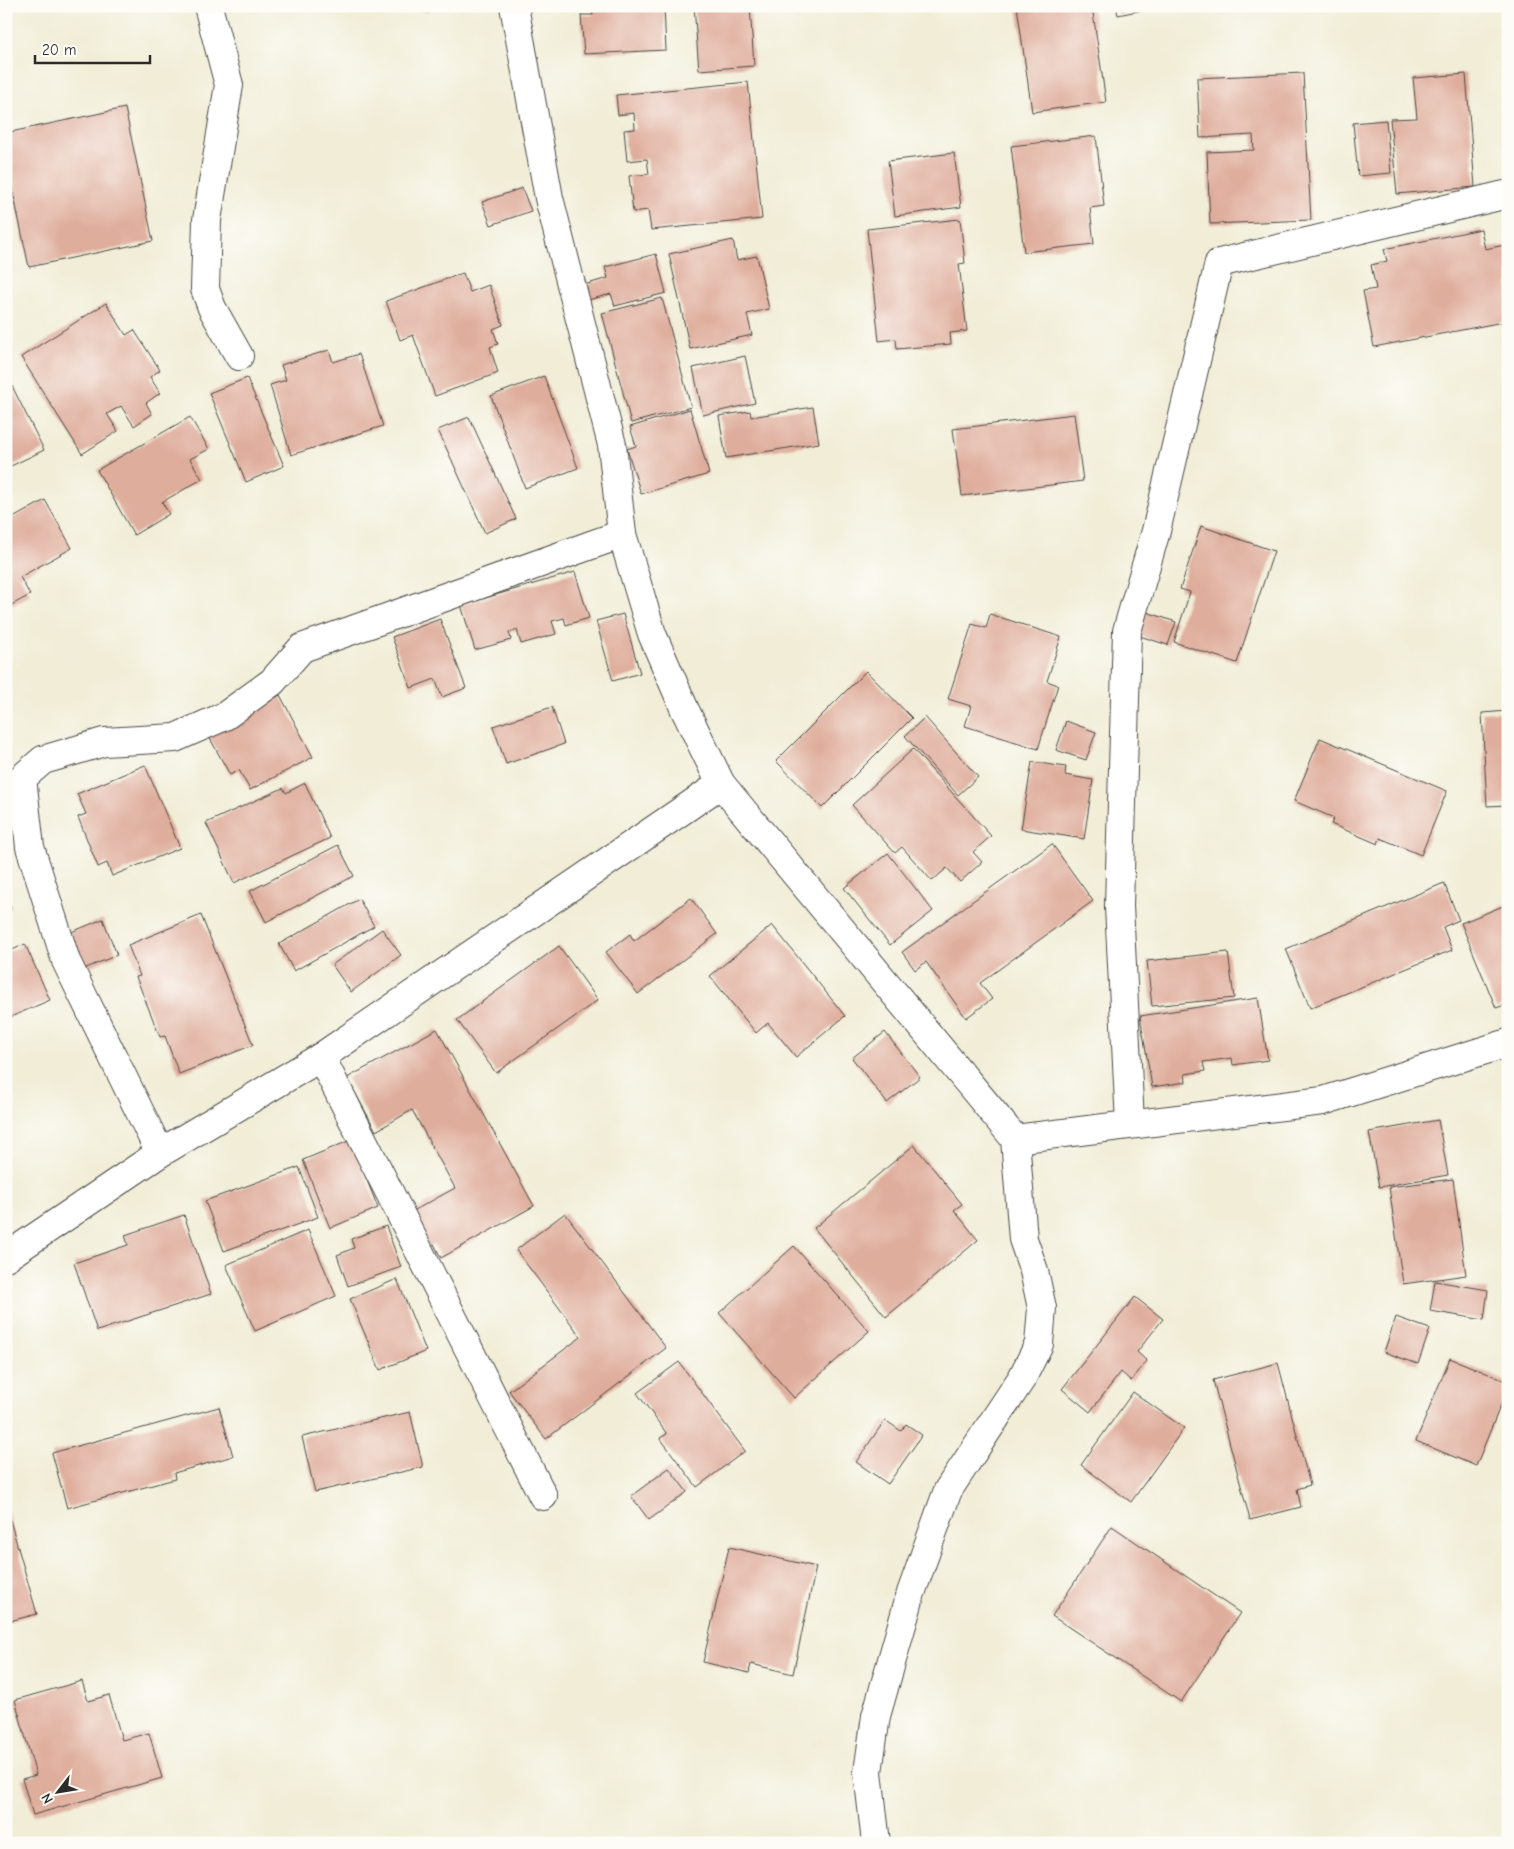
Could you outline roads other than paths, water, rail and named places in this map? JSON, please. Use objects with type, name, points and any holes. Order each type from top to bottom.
[{"type":"street","points":[[208,6],[229,85],[207,220],[205,289],[212,308],[238,356]]},
{"type":"street","points":[[514,6],[549,198],[612,445],[622,534],[652,634],[685,710],[721,784],[1015,1139],[1024,1239],[1034,1271],[1042,1308],[1039,1344],[1022,1378],[948,1490],[911,1593],[876,1716],[868,1772],[876,1843]]},
{"type":"street","points":[[1130,1123],[1119,906],[1127,630],[1156,531],[1219,263],[1504,195]]},
{"type":"street","points":[[160,1153],[66,961],[30,847],[22,778],[43,760],[104,742],[174,738],[225,716],[272,682],[302,648],[622,534]]},
{"type":"street","points":[[6,1257],[160,1153],[321,1057],[721,784]]},
{"type":"street","points":[[1015,1139],[1130,1123],[1323,1101],[1508,1043]]},
{"type":"street","points":[[321,1057],[543,1496]]}]
